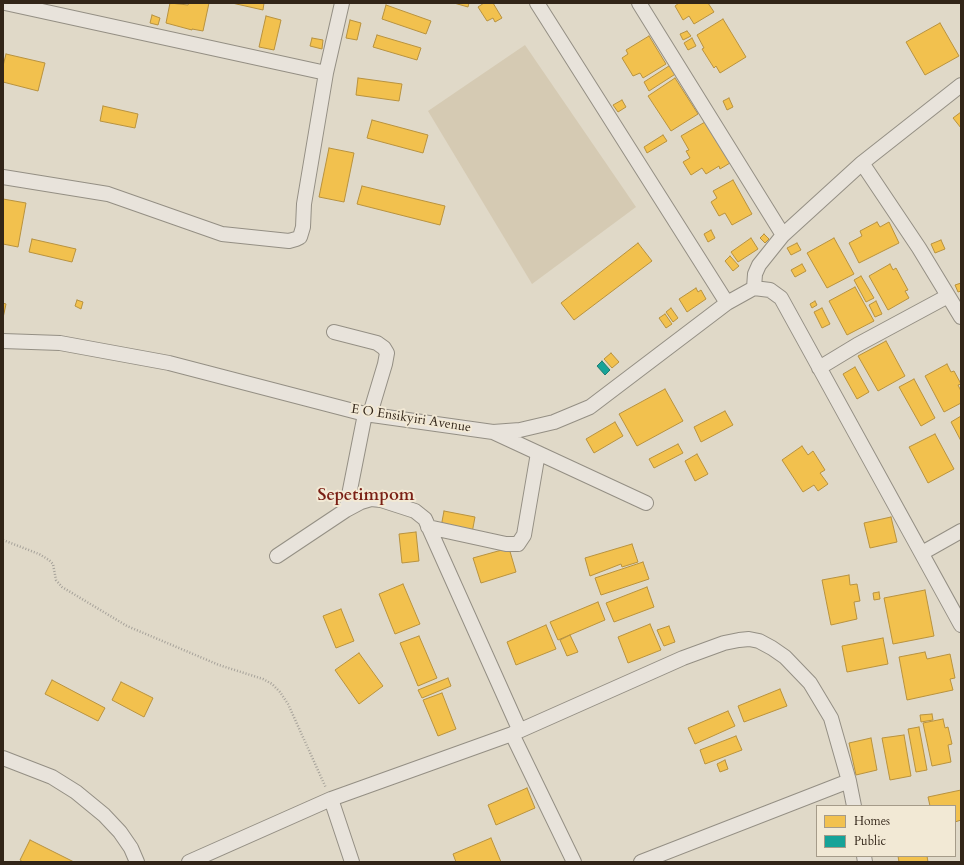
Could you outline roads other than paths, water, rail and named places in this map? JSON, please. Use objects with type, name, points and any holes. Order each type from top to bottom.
[{"type":"street","points":[[5,3],[326,73]]},
{"type":"street","points":[[3,177],[108,194],[222,234],[289,241],[300,237],[303,227],[304,204],[326,73],[342,3]]},
{"type":"street","points":[[537,3],[727,303]]},
{"type":"street","points":[[639,3],[783,235]]},
{"type":"street","points":[[961,85],[862,163],[783,235],[759,265],[755,274],[754,288],[770,290],[781,298],[961,625]]},
{"type":"street","points":[[862,163],[919,248],[961,317]]},
{"type":"street","name":"E O Ensikyiri Avenue","points":[[3,341],[60,343],[169,364],[368,414],[493,432],[520,430],[554,422],[590,407],[727,303],[754,288]]},
{"type":"street","points":[[820,368],[857,345],[948,296]]},
{"type":"street","points":[[334,332],[377,343],[384,348],[387,353],[385,364],[368,414],[346,510]]},
{"type":"street","points":[[493,432],[646,503]]},
{"type":"street","points":[[428,527],[506,544],[518,544],[524,535],[538,453]]},
{"type":"street","points":[[277,556],[346,510],[361,502],[371,499],[381,500],[415,511],[425,519],[574,862]]},
{"type":"street","points":[[922,553],[961,531]]},
{"type":"street","points":[[188,862],[331,798],[516,731],[683,658],[724,643],[749,639],[759,641],[785,657],[810,683],[830,718],[849,781],[854,805]]},
{"type":"street","points":[[3,758],[52,777],[76,792],[104,815],[120,832],[131,848],[137,862]]},
{"type":"street","points":[[641,862],[849,781]]},
{"type":"street","points":[[331,798],[352,862]]},
{"type":"district","name":"Sepetimpom","points":[[366,496]]}]
